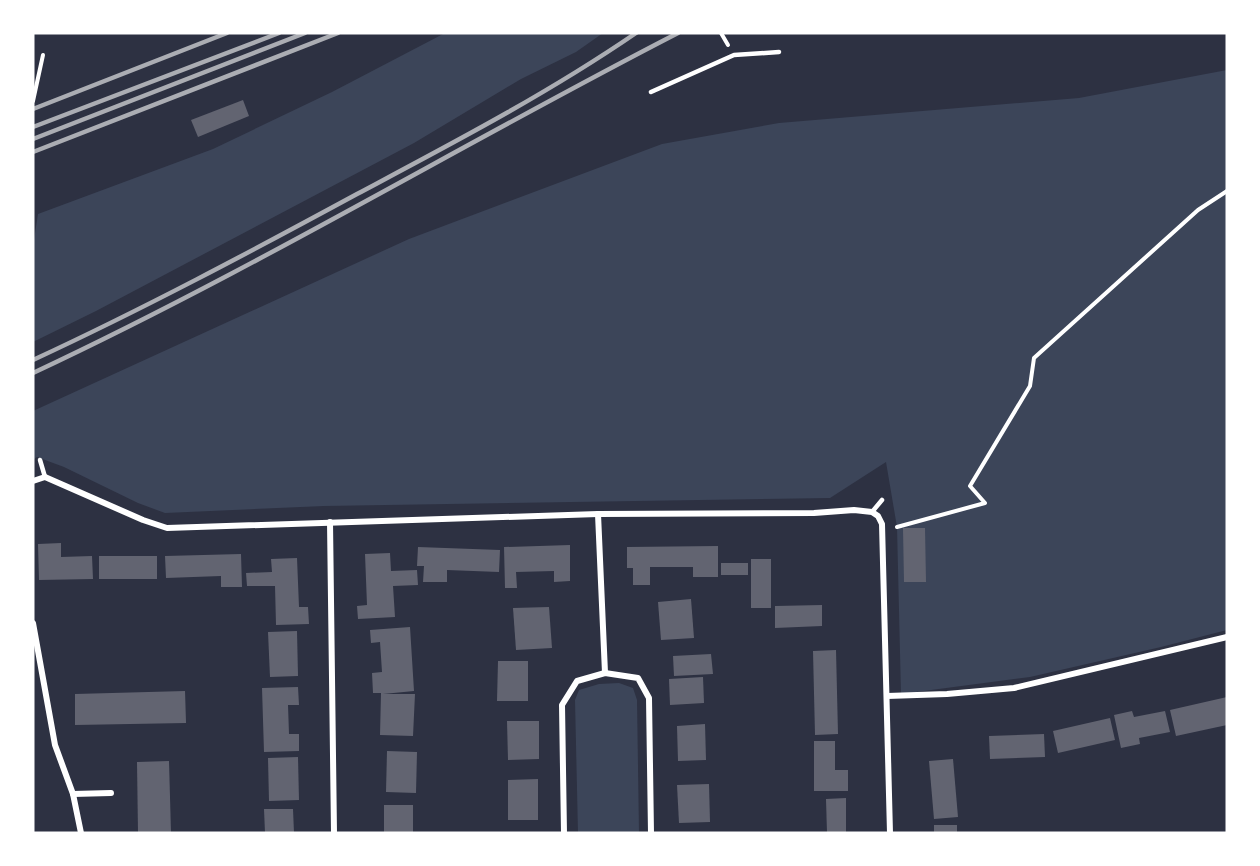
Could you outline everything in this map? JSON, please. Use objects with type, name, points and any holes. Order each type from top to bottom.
[{"type":"street","points":[[33,481],[45,477],[143,520],[167,528],[598,514],[814,513],[854,510],[872,512],[878,516],[882,524],[890,833]]},
{"type":"street","points":[[598,514],[605,673]]},
{"type":"street","points":[[330,522],[334,833]]},
{"type":"street","points":[[33,623],[55,745],[73,794],[81,833]]},
{"type":"street","points":[[887,696],[1014,688],[1227,637]]},
{"type":"street","points":[[564,833],[562,705],[577,681],[605,673],[638,678],[649,698],[651,833]]},
{"type":"street","points":[[73,794],[111,793]]},
{"type":"lane","points":[[651,92],[734,55],[779,52]]},
{"type":"lane","points":[[40,460],[45,477]]},
{"type":"lane","points":[[872,512],[882,500]]},
{"type":"path","points":[[33,101],[43,55]]},
{"type":"path","points":[[882,524],[897,527],[985,503],[970,486],[1030,386],[1034,358],[1198,210],[1227,191]]},
{"type":"shaded area","points":[[445,33],[603,33],[576,52],[521,79],[414,143],[33,342],[33,246],[38,214],[213,149],[332,92]]},
{"type":"shaded area","points":[[1227,70],[1227,630],[1030,677],[901,694],[897,527],[886,462],[830,498],[324,506],[165,513],[138,503],[64,467],[37,457],[33,460],[33,411],[409,239],[662,144],[779,123],[1079,98]]},
{"type":"shaded area","points":[[619,683],[633,688],[637,700],[639,833],[578,833],[575,700],[579,690],[599,684]]},
{"type":"building","points":[[243,100],[249,116],[198,137],[191,120]]},
{"type":"building","points":[[903,528],[925,528],[926,582],[904,582]]},
{"type":"building","points":[[61,543],[61,557],[92,556],[93,579],[39,580],[38,544]]},
{"type":"building","points":[[570,545],[570,581],[554,582],[554,571],[516,572],[517,588],[505,588],[504,547]]},
{"type":"building","points":[[718,546],[718,577],[693,577],[693,567],[650,567],[650,585],[633,585],[633,568],[627,568],[627,547]]},
{"type":"building","points":[[418,547],[500,550],[499,572],[447,570],[447,582],[423,582],[424,566],[417,566]]},
{"type":"building","points":[[390,553],[391,571],[417,570],[418,585],[393,586],[395,617],[358,619],[357,606],[367,605],[365,554]]},
{"type":"building","points":[[241,554],[242,587],[221,587],[221,576],[166,578],[165,556]]},
{"type":"building","points":[[99,556],[157,556],[157,579],[99,579]]},
{"type":"building","points":[[297,558],[299,607],[308,607],[309,624],[276,625],[275,586],[247,586],[246,573],[272,572],[271,559]]},
{"type":"building","points":[[751,559],[771,559],[771,608],[751,608]]},
{"type":"building","points":[[721,563],[748,563],[748,575],[721,575]]},
{"type":"building","points":[[691,599],[694,638],[661,640],[658,602]]},
{"type":"building","points":[[822,605],[822,626],[775,628],[775,606]]},
{"type":"building","points":[[549,607],[552,648],[516,650],[513,608]]},
{"type":"building","points":[[410,627],[414,691],[383,694],[415,694],[413,736],[380,735],[381,693],[373,693],[372,673],[382,672],[380,642],[371,643],[370,630]]},
{"type":"building","points":[[297,631],[298,676],[270,677],[268,632]]},
{"type":"building","points":[[836,650],[838,734],[815,735],[813,651]]},
{"type":"building","points":[[711,654],[713,674],[674,676],[673,656]]},
{"type":"building","points":[[498,661],[528,661],[528,701],[497,701]]},
{"type":"building","points":[[703,677],[704,703],[670,705],[669,679]]},
{"type":"building","points":[[298,687],[299,705],[288,705],[289,734],[299,734],[299,751],[264,752],[262,688]]},
{"type":"building","points":[[185,691],[186,723],[75,725],[75,694]]},
{"type":"building","points":[[1227,697],[1227,725],[1176,736],[1170,710]]},
{"type":"building","points":[[1132,711],[1134,717],[1165,711],[1170,732],[1139,738],[1140,744],[1121,748],[1114,715]]},
{"type":"building","points":[[1110,718],[1115,740],[1058,753],[1053,731]]},
{"type":"building","points":[[507,721],[539,721],[539,759],[508,760]]},
{"type":"building","points":[[705,724],[706,760],[678,761],[677,726]]},
{"type":"building","points":[[1044,734],[1045,757],[990,759],[989,736]]},
{"type":"building","points":[[814,741],[835,741],[835,770],[848,770],[848,791],[814,791]]},
{"type":"building","points":[[387,751],[417,752],[416,793],[386,792]]},
{"type":"building","points":[[298,757],[299,800],[269,801],[268,758]]},
{"type":"building","points":[[953,759],[958,817],[934,819],[929,761]]},
{"type":"building","points":[[169,761],[171,833],[138,833],[137,762]]},
{"type":"building","points":[[538,779],[538,820],[508,820],[508,780]]},
{"type":"building","points":[[709,784],[710,822],[679,823],[677,785]]},
{"type":"building","points":[[846,798],[846,833],[827,833],[826,799]]},
{"type":"building","points":[[384,805],[413,805],[413,833],[384,833]]},
{"type":"building","points":[[264,809],[293,809],[294,833],[265,833]]},
{"type":"building","points":[[934,825],[957,825],[957,833],[934,833]]},
{"type":"railway","points":[[33,109],[227,33]]},
{"type":"railway","points":[[33,127],[279,33]]},
{"type":"railway","points":[[33,139],[305,33]]},
{"type":"railway","points":[[33,152],[338,33]]},
{"type":"railway","points":[[33,360],[196,280],[463,137],[568,77],[636,33]]},
{"type":"railway","points":[[33,373],[196,292],[678,33]]}]
